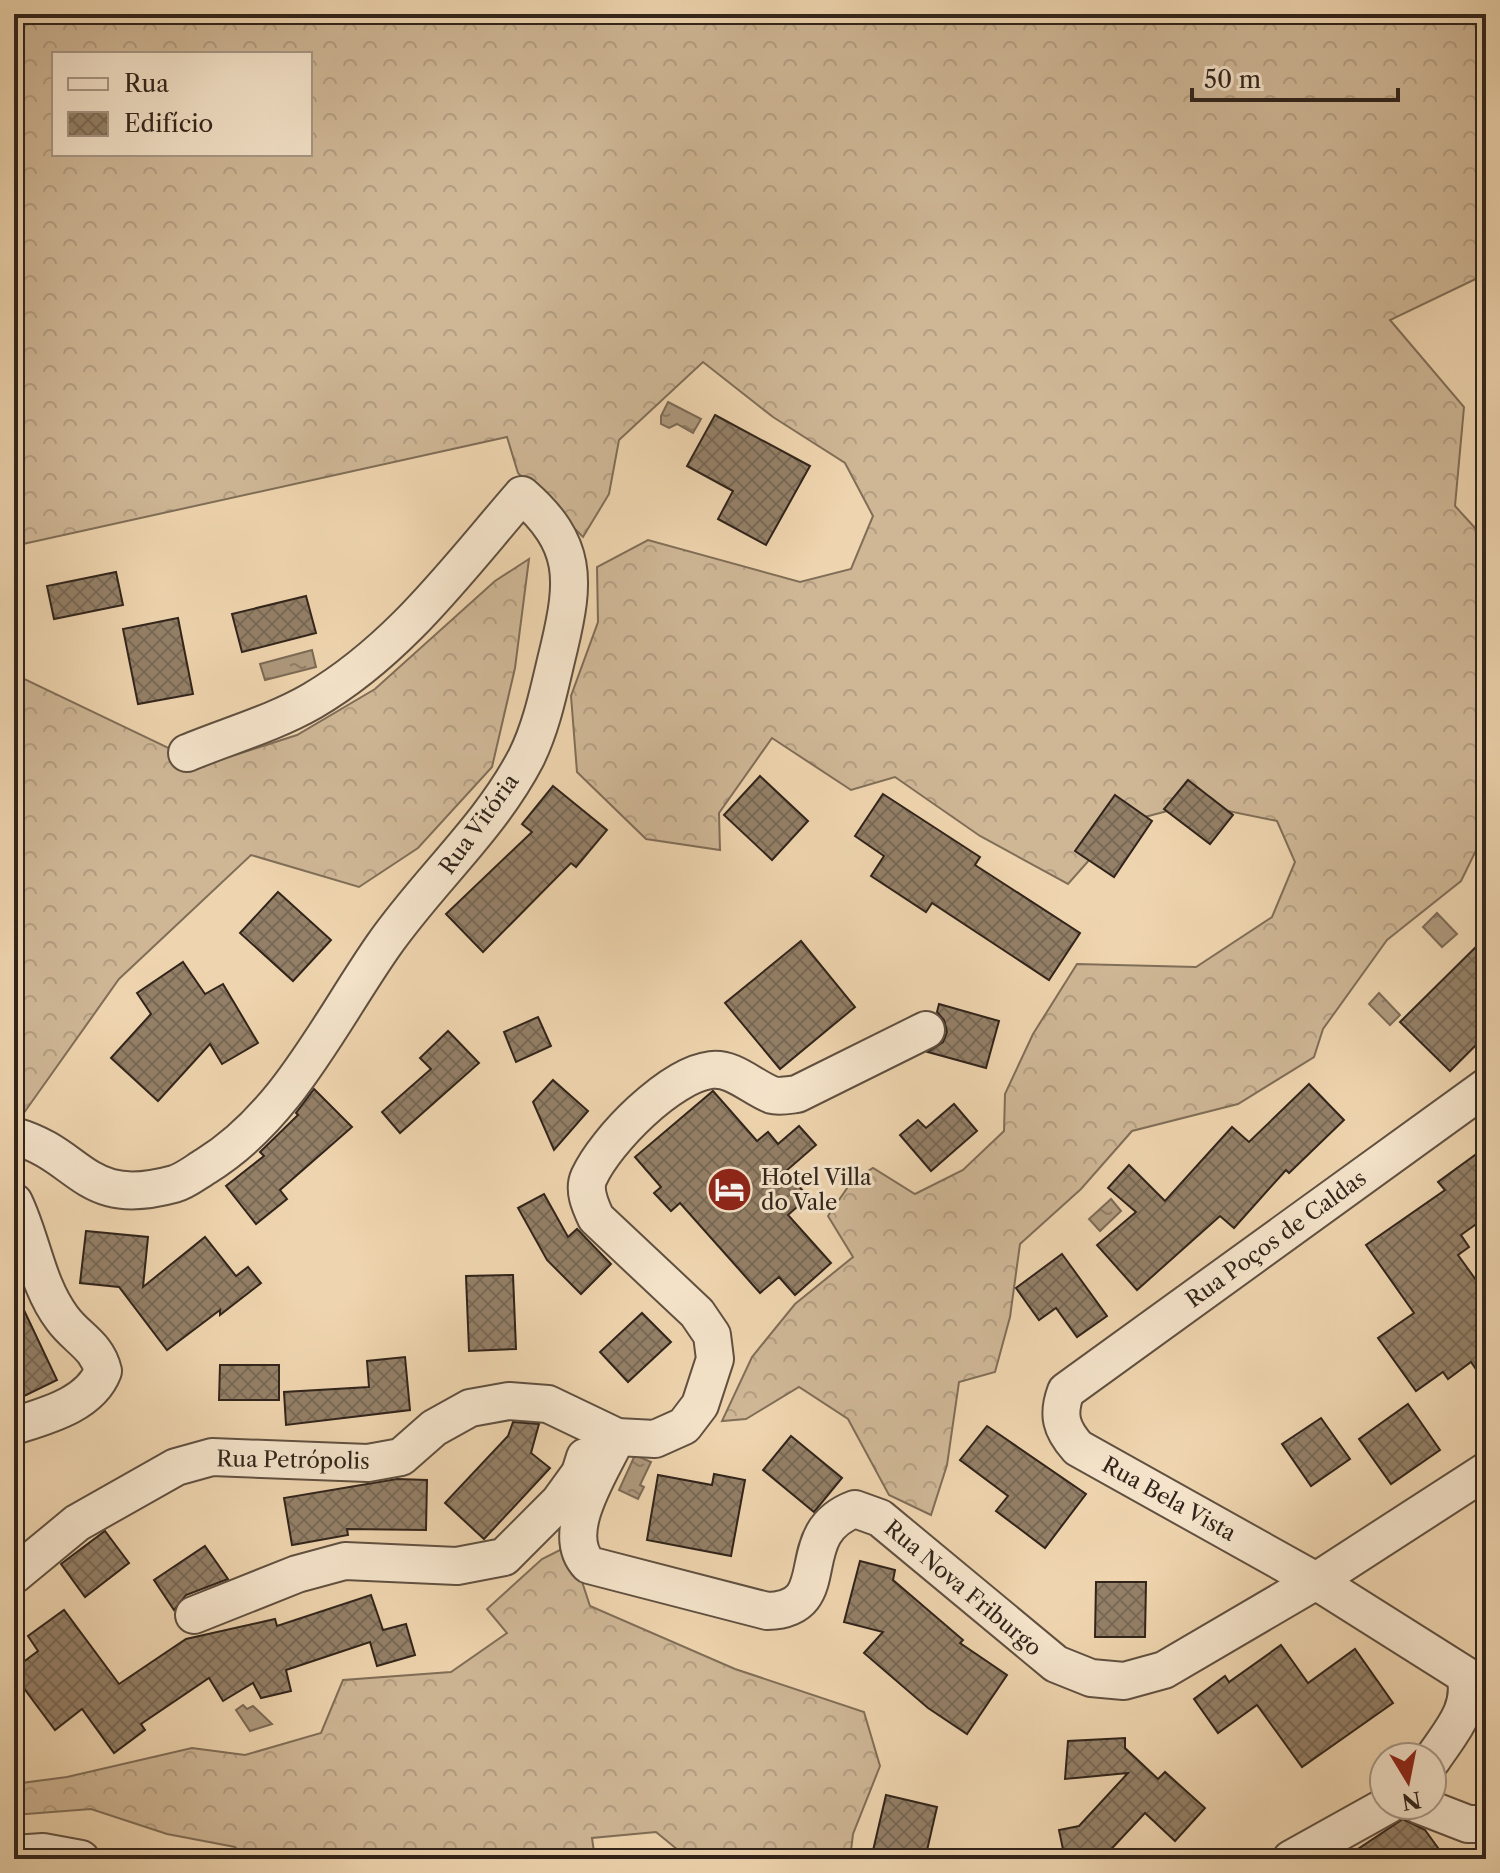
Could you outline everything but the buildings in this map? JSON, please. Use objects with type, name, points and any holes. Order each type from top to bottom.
[{"type":"street","name":"Rua Vitória","points":[[14,1136],[27,1139],[90,1181],[127,1192],[177,1184],[222,1156],[259,1125],[302,1068],[385,943],[491,813],[526,757],[547,699],[568,608],[569,573],[556,531],[522,495],[428,608],[355,674],[309,703],[187,753]]},
{"type":"street","name":"Rua Petrópolis","points":[[14,1575],[77,1523],[176,1467],[212,1457],[368,1463],[401,1457],[434,1428],[470,1408],[509,1401],[548,1404],[606,1433],[655,1439],[684,1426],[700,1405],[715,1359],[712,1335],[697,1313],[596,1218],[588,1199],[588,1179],[622,1130],[678,1082],[712,1069],[737,1076],[775,1096],[797,1094],[926,1030]]},
{"type":"street","name":"Rua Poços de Caldas","points":[[1066,1391],[1486,1087]]},
{"type":"street","points":[[14,1202],[51,1300],[62,1318],[92,1346],[103,1371],[88,1392],[41,1419],[14,1426]]},
{"type":"street","name":"Rua Bela Vista","points":[[1066,1391],[1060,1407],[1062,1430],[1078,1448],[1316,1581],[1475,1675]]},
{"type":"street","name":"Rua Nova Friburgo","points":[[606,1433],[577,1540],[578,1554],[589,1565],[767,1611],[788,1610],[801,1603],[807,1590],[817,1541],[834,1516],[855,1509],[880,1518],[1056,1664],[1091,1678],[1124,1681],[1164,1670],[1316,1581],[1486,1471]]},
{"type":"street","points":[[194,1615],[259,1588],[345,1561],[457,1566],[504,1557],[559,1502],[606,1433]]},
{"type":"street","points":[[1445,1741],[1464,1712],[1468,1689],[1475,1675]]},
{"type":"street","points":[[1291,1859],[1368,1816]]},
{"type":"street","points":[[1448,1816],[1468,1824],[1486,1824]]},
{"type":"street","points":[[14,1854],[43,1852],[81,1859]]},
{"type":"green space","points":[[14,14],[1486,14],[1486,274],[1390,320],[1464,407],[1455,506],[1486,540],[1486,830],[1461,881],[1387,940],[1323,1029],[1314,1057],[1238,1104],[1132,1131],[1081,1189],[1020,1244],[1010,1317],[995,1372],[959,1382],[947,1465],[931,1515],[889,1495],[848,1419],[799,1387],[746,1419],[722,1421],[752,1357],[795,1304],[853,1257],[828,1216],[852,1181],[873,1168],[915,1194],[963,1170],[1004,1131],[1005,1094],[1033,1034],[1077,964],[1196,967],[1272,917],[1295,862],[1277,821],[1194,804],[1122,823],[1068,884],[980,836],[895,777],[851,790],[772,738],[719,813],[720,850],[646,839],[577,772],[571,696],[598,622],[597,567],[648,540],[800,582],[851,569],[873,516],[845,463],[773,417],[703,362],[619,440],[609,494],[583,537],[518,473],[507,437],[14,546]]},
{"type":"green space","points":[[529,559],[515,668],[492,767],[418,848],[359,887],[251,855],[119,979],[21,1117],[14,1109],[14,674],[204,765],[297,735],[375,689],[495,581]]},
{"type":"green space","points":[[570,1545],[590,1606],[735,1669],[864,1712],[880,1766],[853,1834],[850,1859],[689,1859],[656,1832],[592,1838],[595,1859],[245,1859],[235,1847],[167,1834],[91,1809],[14,1815],[14,1784],[67,1777],[192,1748],[245,1755],[321,1733],[343,1680],[451,1672],[507,1633],[487,1609],[542,1559]]},
{"type":"water","points":[[668,402],[701,419],[693,433],[677,424],[669,428],[661,424],[661,416]]},
{"type":"water","points":[[312,650],[316,667],[265,680],[260,664]]},
{"type":"water","points":[[1437,913],[1457,934],[1442,947],[1423,927]]},
{"type":"water","points":[[1379,993],[1400,1015],[1390,1025],[1369,1004]]},
{"type":"water","points":[[1111,1199],[1121,1211],[1100,1231],[1089,1219]]},
{"type":"water","points":[[635,1455],[651,1462],[640,1485],[644,1487],[638,1499],[619,1490]]},
{"type":"water","points":[[243,1705],[247,1709],[253,1706],[272,1724],[250,1731],[236,1710]]},
{"type":"place","name":"Hotel Villa do Vale","points":[[730,1190]]}]
